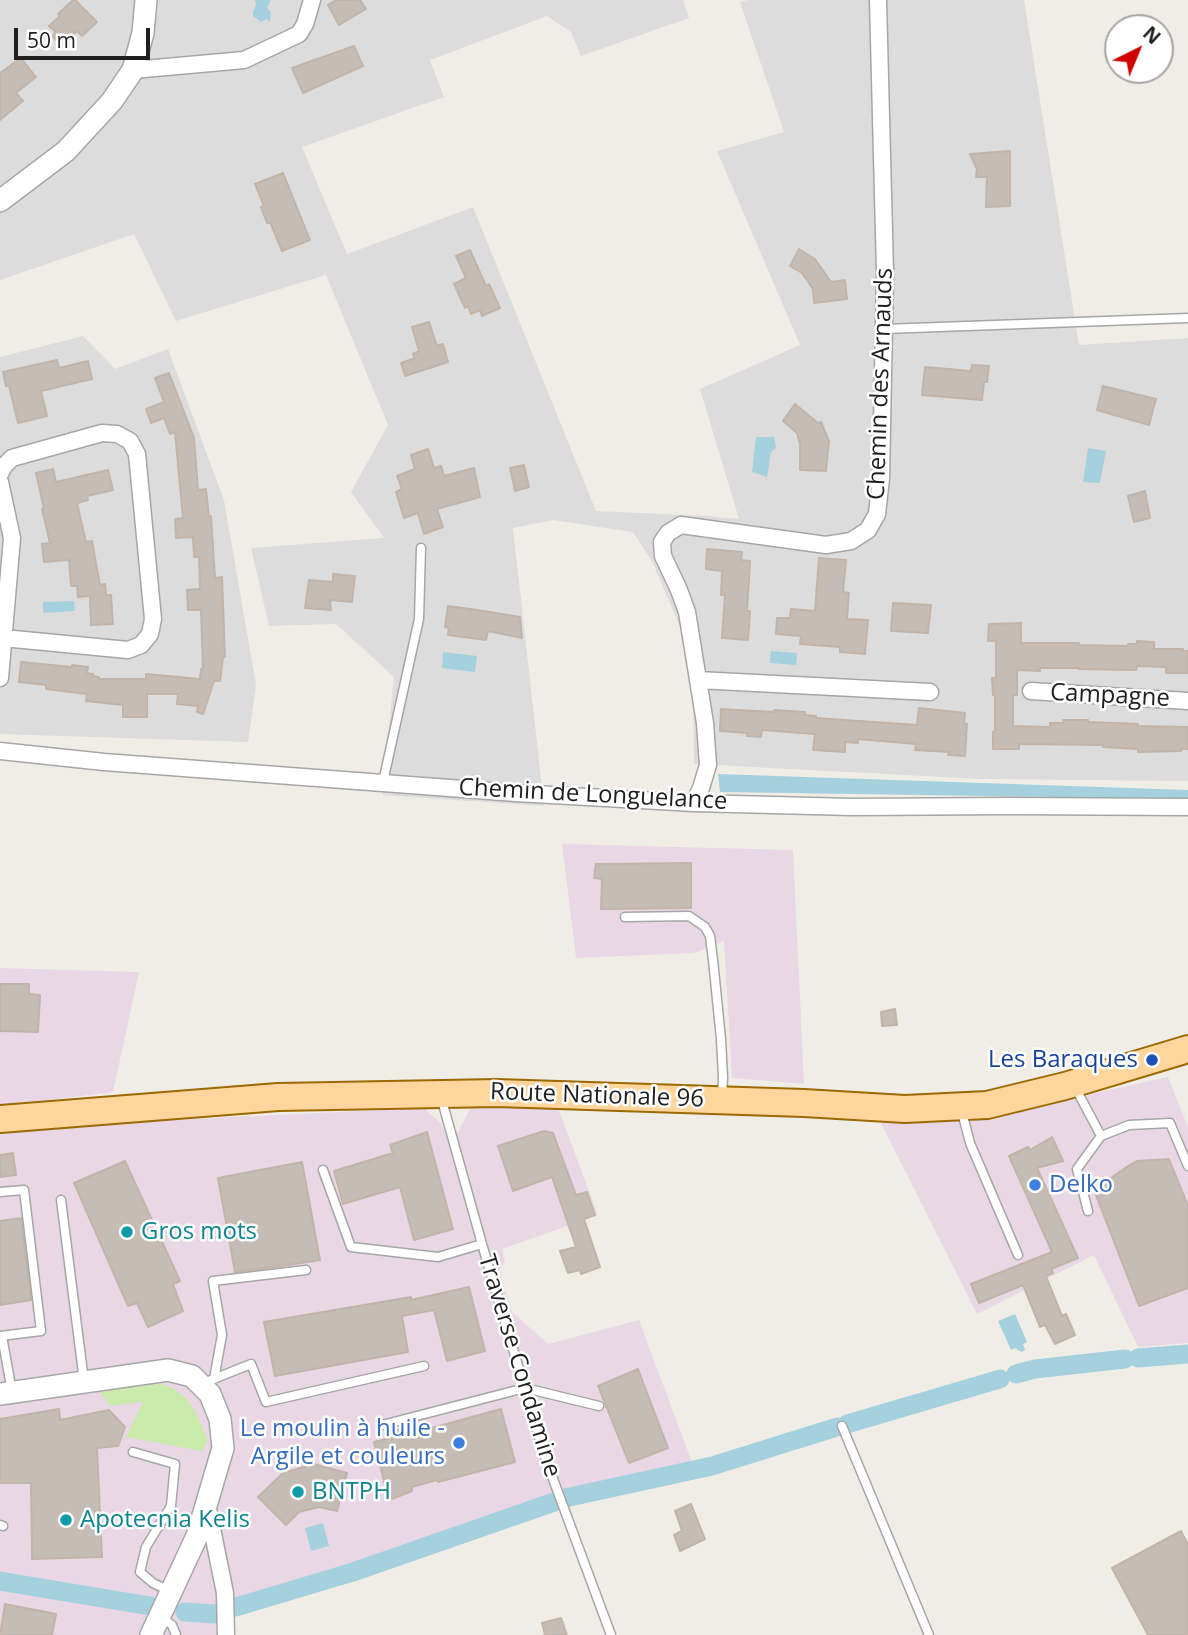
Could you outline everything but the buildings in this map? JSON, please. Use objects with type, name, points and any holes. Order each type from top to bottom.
[{"type":"main road","name":"Route Nationale 96","points":[[0,1119],[278,1097],[497,1093],[905,1109],[987,1105],[1073,1084],[1188,1049]]},
{"type":"street","points":[[0,201],[66,151],[112,100],[133,69],[144,33],[146,0]]},
{"type":"street","points":[[133,69],[244,60],[299,34],[312,0]]},
{"type":"street","name":"Chemin des Arnauds","points":[[694,803],[708,765],[705,723],[687,612],[663,556],[662,542],[668,533],[681,525],[826,545],[851,541],[868,530],[877,514],[881,478],[885,272],[878,0]]},
{"type":"street","points":[[0,474],[12,458],[102,433],[117,433],[130,441],[138,454],[153,619],[150,634],[141,645],[128,650],[3,638]]},
{"type":"street","points":[[0,482],[12,538],[0,678]]},
{"type":"street","points":[[698,680],[930,692]]},
{"type":"street","name":"Campagne","points":[[1031,691],[1188,701]]},
{"type":"street","name":"Chemin de Longuelance","points":[[0,751],[516,793],[694,803],[852,807],[1188,807]]},
{"type":"street","points":[[6,1393],[168,1370],[207,1382],[220,1419],[222,1448],[197,1536],[156,1626]]},
{"type":"street","points":[[207,1502],[225,1593],[226,1635]]},
{"type":"lane","points":[[884,328],[1188,318]]},
{"type":"lane","points":[[383,782],[419,619],[421,548]]},
{"type":"lane","points":[[625,917],[689,916],[705,927],[710,936],[721,1039],[722,1100]]},
{"type":"lane","points":[[1073,1084],[1101,1136]]},
{"type":"lane","name":"Traverse Condamine","points":[[441,1094],[482,1244],[547,1460],[611,1635]]},
{"type":"lane","points":[[960,1106],[970,1143],[1018,1255]]},
{"type":"lane","points":[[1088,1211],[1077,1169],[1101,1136],[1129,1125],[1170,1123],[1188,1166]]},
{"type":"lane","points":[[323,1170],[351,1247],[438,1257],[482,1244]]},
{"type":"lane","points":[[0,1192],[24,1190],[41,1331],[1,1336],[6,1393]]},
{"type":"lane","points":[[61,1200],[84,1382]]},
{"type":"lane","points":[[207,1382],[222,1335],[213,1281],[306,1270]]},
{"type":"lane","points":[[207,1382],[251,1364],[266,1402],[424,1366]]},
{"type":"lane","points":[[382,1425],[525,1388],[599,1406]]},
{"type":"lane","points":[[842,1426],[929,1635]]},
{"type":"lane","points":[[133,1452],[175,1464],[171,1506],[146,1547],[140,1572],[153,1583],[172,1592]]},
{"type":"lane","points":[[156,1626],[172,1625],[176,1635]]},
{"type":"shaded area","points":[[0,0],[683,0],[689,18],[581,56],[571,32],[547,16],[430,60],[444,97],[302,147],[347,254],[473,207],[596,511],[739,519],[700,389],[800,345],[717,151],[784,132],[740,2],[1024,0],[1079,345],[1188,338],[1188,781],[981,779],[694,764],[693,690],[680,627],[653,563],[633,532],[553,520],[513,528],[544,806],[382,795],[394,677],[336,624],[269,626],[251,548],[384,538],[351,492],[388,425],[326,275],[176,321],[134,234],[0,280]]},
{"type":"shaded area","points":[[83,336],[115,369],[168,349],[224,500],[256,685],[248,742],[0,734],[0,357]]},
{"type":"shaded area","points":[[562,844],[793,850],[804,1084],[732,1078],[724,941],[694,953],[576,958]]},
{"type":"shaded area","points":[[0,968],[139,972],[113,1092],[0,1106]]},
{"type":"shaded area","points":[[1168,1077],[1188,1127],[1188,1343],[1138,1347],[1094,1255],[977,1314],[881,1123],[978,1119]]},
{"type":"shaded area","points":[[471,1107],[558,1108],[598,1215],[502,1249],[505,1262],[499,1271],[512,1312],[548,1344],[639,1320],[692,1462],[565,1491],[375,1561],[232,1602],[215,1609],[217,1635],[0,1635],[0,1133],[107,1123],[423,1108],[441,1123],[446,1135],[457,1134]]},
{"type":"green space","points":[[160,1384],[173,1388],[187,1399],[196,1413],[208,1440],[202,1451],[126,1437],[143,1402],[110,1406],[99,1391]]},
{"type":"water","points":[[255,0],[271,0],[267,8],[271,12],[270,21],[266,19],[261,22],[253,16]]},
{"type":"water","points":[[756,437],[774,437],[776,448],[771,452],[767,477],[752,472]]},
{"type":"water","points":[[1088,448],[1106,451],[1100,483],[1083,482]]},
{"type":"water","points":[[74,601],[75,611],[43,613],[43,602]]},
{"type":"water","points":[[771,651],[797,653],[796,665],[770,663]]},
{"type":"water","points":[[443,652],[477,656],[475,672],[442,668]]},
{"type":"water","points":[[718,774],[1188,790],[1188,799],[720,792]]},
{"type":"water","points":[[1015,1314],[1027,1342],[1023,1344],[1025,1350],[1022,1352],[1016,1348],[1011,1350],[998,1321]]},
{"type":"water","points":[[323,1523],[329,1546],[311,1551],[305,1528]]},
{"type":"waterway","points":[[1138,1358],[1188,1354]]},
{"type":"waterway","points":[[1016,1374],[1035,1369],[1125,1359]]},
{"type":"waterway","points":[[847,1424],[1000,1379]]},
{"type":"waterway","points":[[565,1498],[712,1466],[837,1427]]},
{"type":"waterway","points":[[236,1607],[353,1572],[557,1501]]},
{"type":"waterway","points":[[0,1581],[150,1606]]},
{"type":"waterway","points":[[185,1612],[215,1614]]},
{"type":"place","name":"Les Baraques","points":[[1152,1060]]},
{"type":"place","name":"Delko","points":[[1035,1185]]},
{"type":"place","name":"Gros mots","points":[[127,1232]]},
{"type":"place","name":"Le moulin à huile - Argile et couleurs","points":[[459,1443]]},
{"type":"place","name":"BNTPH","points":[[298,1492]]},
{"type":"place","name":"Apotecnia Kelis","points":[[66,1520]]}]
